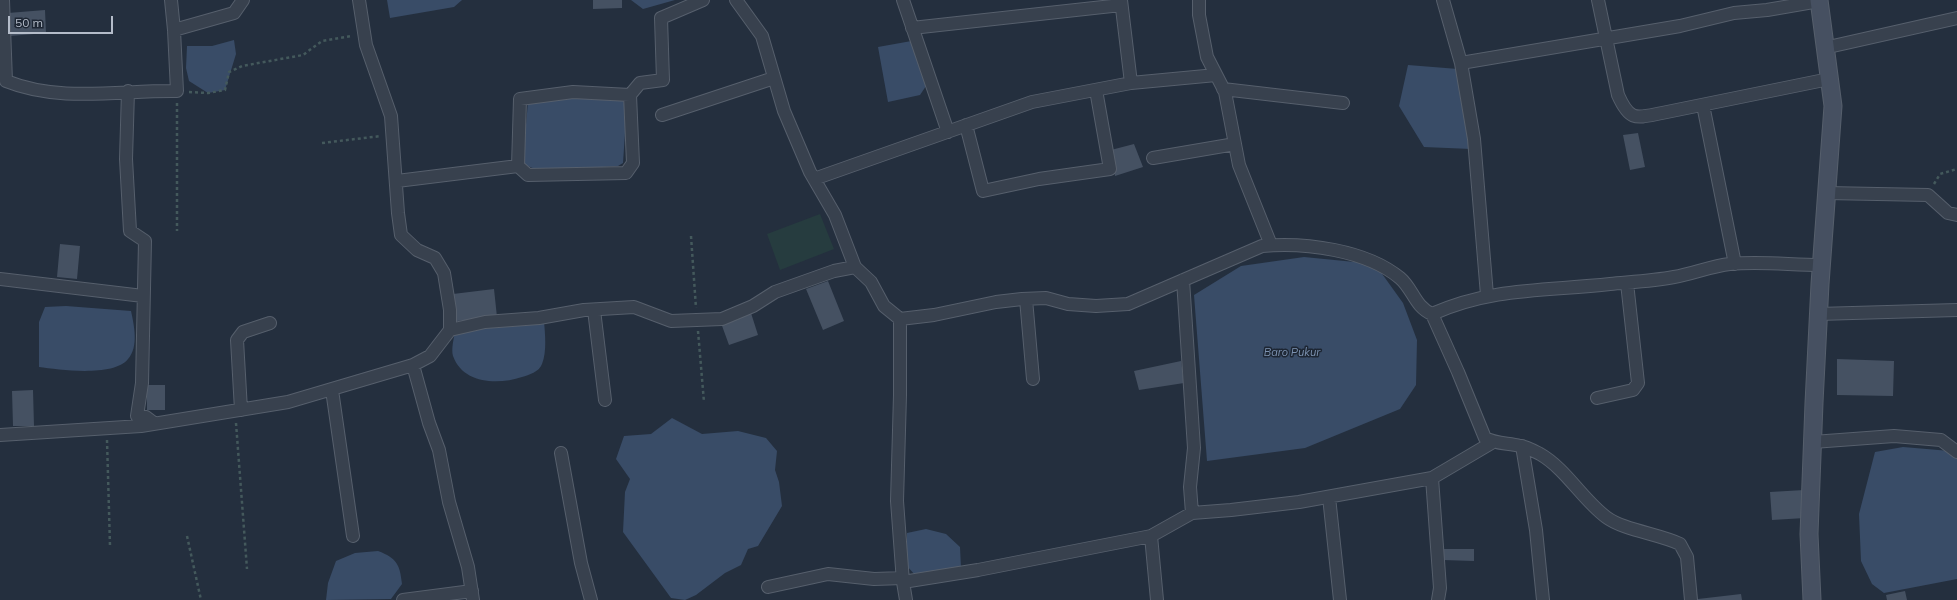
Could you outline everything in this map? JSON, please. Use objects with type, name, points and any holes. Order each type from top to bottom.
[{"type":"main road","points":[[1812,600],[1809,534],[1818,314],[1833,106],[1824,48],[1819,0]]},
{"type":"street","points":[[3,0],[3,81],[19,86],[60,94],[128,91],[177,91],[171,0]]},
{"type":"street","points":[[174,30],[234,13],[243,0]]},
{"type":"street","points":[[0,435],[106,428],[154,423],[288,402],[414,365],[430,356],[450,330],[450,310],[444,273],[435,258],[416,250],[401,235],[391,116],[366,45],[359,0]]},
{"type":"street","points":[[397,180],[518,166],[528,175],[626,173],[633,163],[630,95],[640,83],[663,80],[661,18],[703,0]]},
{"type":"street","points":[[736,0],[762,36],[784,111],[814,179],[835,215],[856,267],[871,282],[884,306],[900,319],[934,315],[996,302],[1026,299],[1046,298],[1068,304],[1096,306],[1128,304],[1262,246],[1284,244],[1316,247],[1348,253],[1375,264],[1401,279],[1424,311],[1432,314],[1456,303],[1516,291],[1627,283],[1673,277],[1735,264],[1757,263],[1821,265]]},
{"type":"street","points":[[903,0],[948,132]]},
{"type":"street","points":[[1199,0],[1199,15],[1207,57],[1223,89],[1239,165],[1271,245]]},
{"type":"street","points":[[1443,0],[1461,63],[1474,139],[1487,296]]},
{"type":"street","points":[[1598,0],[1618,95],[1624,109],[1633,116],[1642,117],[1829,79]]},
{"type":"street","points":[[1461,63],[1606,37],[1680,26],[1734,13],[1768,10],[1819,0]]},
{"type":"street","points":[[912,28],[1121,3],[1131,83]]},
{"type":"street","points":[[1824,48],[1957,18]]},
{"type":"street","points":[[814,179],[1032,102],[1131,83],[1216,75]]},
{"type":"street","points":[[662,115],[774,78]]},
{"type":"street","points":[[1223,89],[1342,102]]},
{"type":"street","points":[[966,125],[983,191],[1039,178],[1110,169],[1096,90]]},
{"type":"street","points":[[128,91],[126,159],[130,231],[145,241],[142,383],[137,416],[146,417],[154,423]]},
{"type":"street","points":[[518,166],[520,99],[573,92],[630,95]]},
{"type":"street","points":[[1703,105],[1735,264]]},
{"type":"street","points":[[1153,158],[1235,144]]},
{"type":"street","points":[[1827,194],[1928,195],[1948,214],[1957,216]]},
{"type":"street","points":[[450,330],[486,322],[539,318],[594,310],[634,307],[671,321],[722,319],[753,306],[775,292],[834,271],[856,267]]},
{"type":"street","points":[[0,279],[143,296]]},
{"type":"street","points":[[1184,280],[1194,448],[1190,487],[1192,513]]},
{"type":"street","points":[[1597,398],[1633,390],[1638,383],[1627,283]]},
{"type":"street","points":[[1026,299],[1033,380]]},
{"type":"street","points":[[594,310],[605,400]]},
{"type":"street","points":[[1818,314],[1957,310]]},
{"type":"street","points":[[1432,314],[1485,438],[1493,442],[1522,446],[1541,455],[1556,467],[1585,498],[1607,518],[1680,544],[1687,557],[1691,600]]},
{"type":"street","points":[[900,319],[900,396],[897,502],[906,600]]},
{"type":"street","points":[[238,410],[239,335],[243,332],[270,323]]},
{"type":"street","points":[[403,600],[473,595],[468,567],[448,502],[439,450],[429,423],[414,365]]},
{"type":"street","points":[[332,390],[353,536]]},
{"type":"street","points":[[1813,442],[1894,436],[1941,440],[1957,452]]},
{"type":"street","points":[[768,587],[828,574],[874,579],[903,580],[978,570],[1151,536],[1192,513],[1231,510],[1329,496],[1432,478],[1493,442]]},
{"type":"street","points":[[1522,446],[1536,530],[1544,600]]},
{"type":"street","points":[[561,452],[581,564],[591,600]]},
{"type":"street","points":[[1432,478],[1440,588],[1438,600]]},
{"type":"street","points":[[1329,496],[1340,600]]},
{"type":"street","points":[[1151,536],[1157,600]]},
{"type":"path","points":[[177,231],[177,91],[208,93],[225,90],[229,72],[242,66],[303,55],[322,41],[364,34]]},
{"type":"path","points":[[322,143],[393,135]]},
{"type":"path","points":[[1928,195],[1940,174],[1957,170]]},
{"type":"path","points":[[238,410],[247,569]]},
{"type":"path","points":[[106,428],[110,546]]},
{"type":"path","points":[[187,536],[201,600]]},
{"type":"green space","points":[[820,214],[834,249],[780,270],[767,234]]},
{"type":"water","points":[[387,0],[462,0],[454,7],[390,18]]},
{"type":"water","points":[[631,0],[675,0],[643,9]]},
{"type":"water","points":[[234,40],[236,54],[225,90],[208,93],[189,81],[186,68],[187,46],[212,46]]},
{"type":"water","points":[[917,40],[930,80],[920,95],[888,102],[878,47]]},
{"type":"water","points":[[1408,65],[1458,69],[1471,149],[1424,147],[1399,106]]},
{"type":"water","points":[[552,97],[623,97],[626,118],[623,163],[618,166],[540,171],[525,165],[525,136],[528,102]]},
{"type":"water","name":"Baro Pukur","points":[[1304,257],[1375,264],[1403,303],[1417,340],[1416,385],[1400,409],[1305,448],[1207,461],[1194,295],[1241,266]]},
{"type":"water","points":[[66,306],[131,311],[135,342],[134,348],[128,359],[121,365],[99,370],[73,371],[39,367],[39,322],[45,307]]},
{"type":"water","points":[[544,321],[544,359],[541,367],[531,374],[513,380],[482,380],[465,372],[458,365],[453,356],[452,347],[455,331]]},
{"type":"water","points":[[672,418],[702,434],[738,431],[766,438],[777,451],[775,470],[779,482],[782,506],[758,546],[748,549],[741,565],[725,573],[696,595],[685,600],[671,598],[623,532],[625,492],[630,479],[616,459],[624,436],[651,434]]},
{"type":"water","points":[[1903,447],[1950,451],[1957,458],[1957,579],[1884,593],[1872,584],[1861,561],[1859,514],[1875,452]]},
{"type":"water","points":[[926,529],[946,534],[960,547],[961,568],[915,575],[907,566],[907,533]]},
{"type":"water","points":[[378,551],[389,556],[399,567],[402,584],[391,599],[326,600],[328,583],[336,561],[355,553]]},
{"type":"building","points":[[593,0],[622,0],[622,8],[593,9]]},
{"type":"building","points":[[45,10],[46,33],[10,36],[8,13]]},
{"type":"building","points":[[1638,133],[1645,167],[1630,170],[1623,135]]},
{"type":"building","points":[[1134,144],[1143,167],[1115,176],[1111,150]]},
{"type":"building","points":[[60,244],[80,246],[77,279],[57,277]]},
{"type":"building","points":[[828,281],[844,321],[823,330],[806,289]]},
{"type":"building","points":[[494,289],[497,317],[457,321],[453,294]]},
{"type":"building","points":[[751,313],[758,335],[729,345],[721,323]]},
{"type":"building","points":[[1837,359],[1894,361],[1893,396],[1837,395]]},
{"type":"building","points":[[1181,361],[1184,383],[1139,390],[1134,371]]},
{"type":"building","points":[[147,385],[165,385],[165,410],[147,410]]},
{"type":"building","points":[[33,390],[34,426],[13,426],[12,391]]},
{"type":"building","points":[[1804,490],[1805,518],[1772,520],[1770,492]]},
{"type":"building","points":[[1443,549],[1474,549],[1474,561],[1443,560]]},
{"type":"building","points":[[1905,591],[1907,600],[1887,600],[1886,595]]},
{"type":"building","points":[[1741,594],[1742,600],[1698,600],[1698,599]]}]
